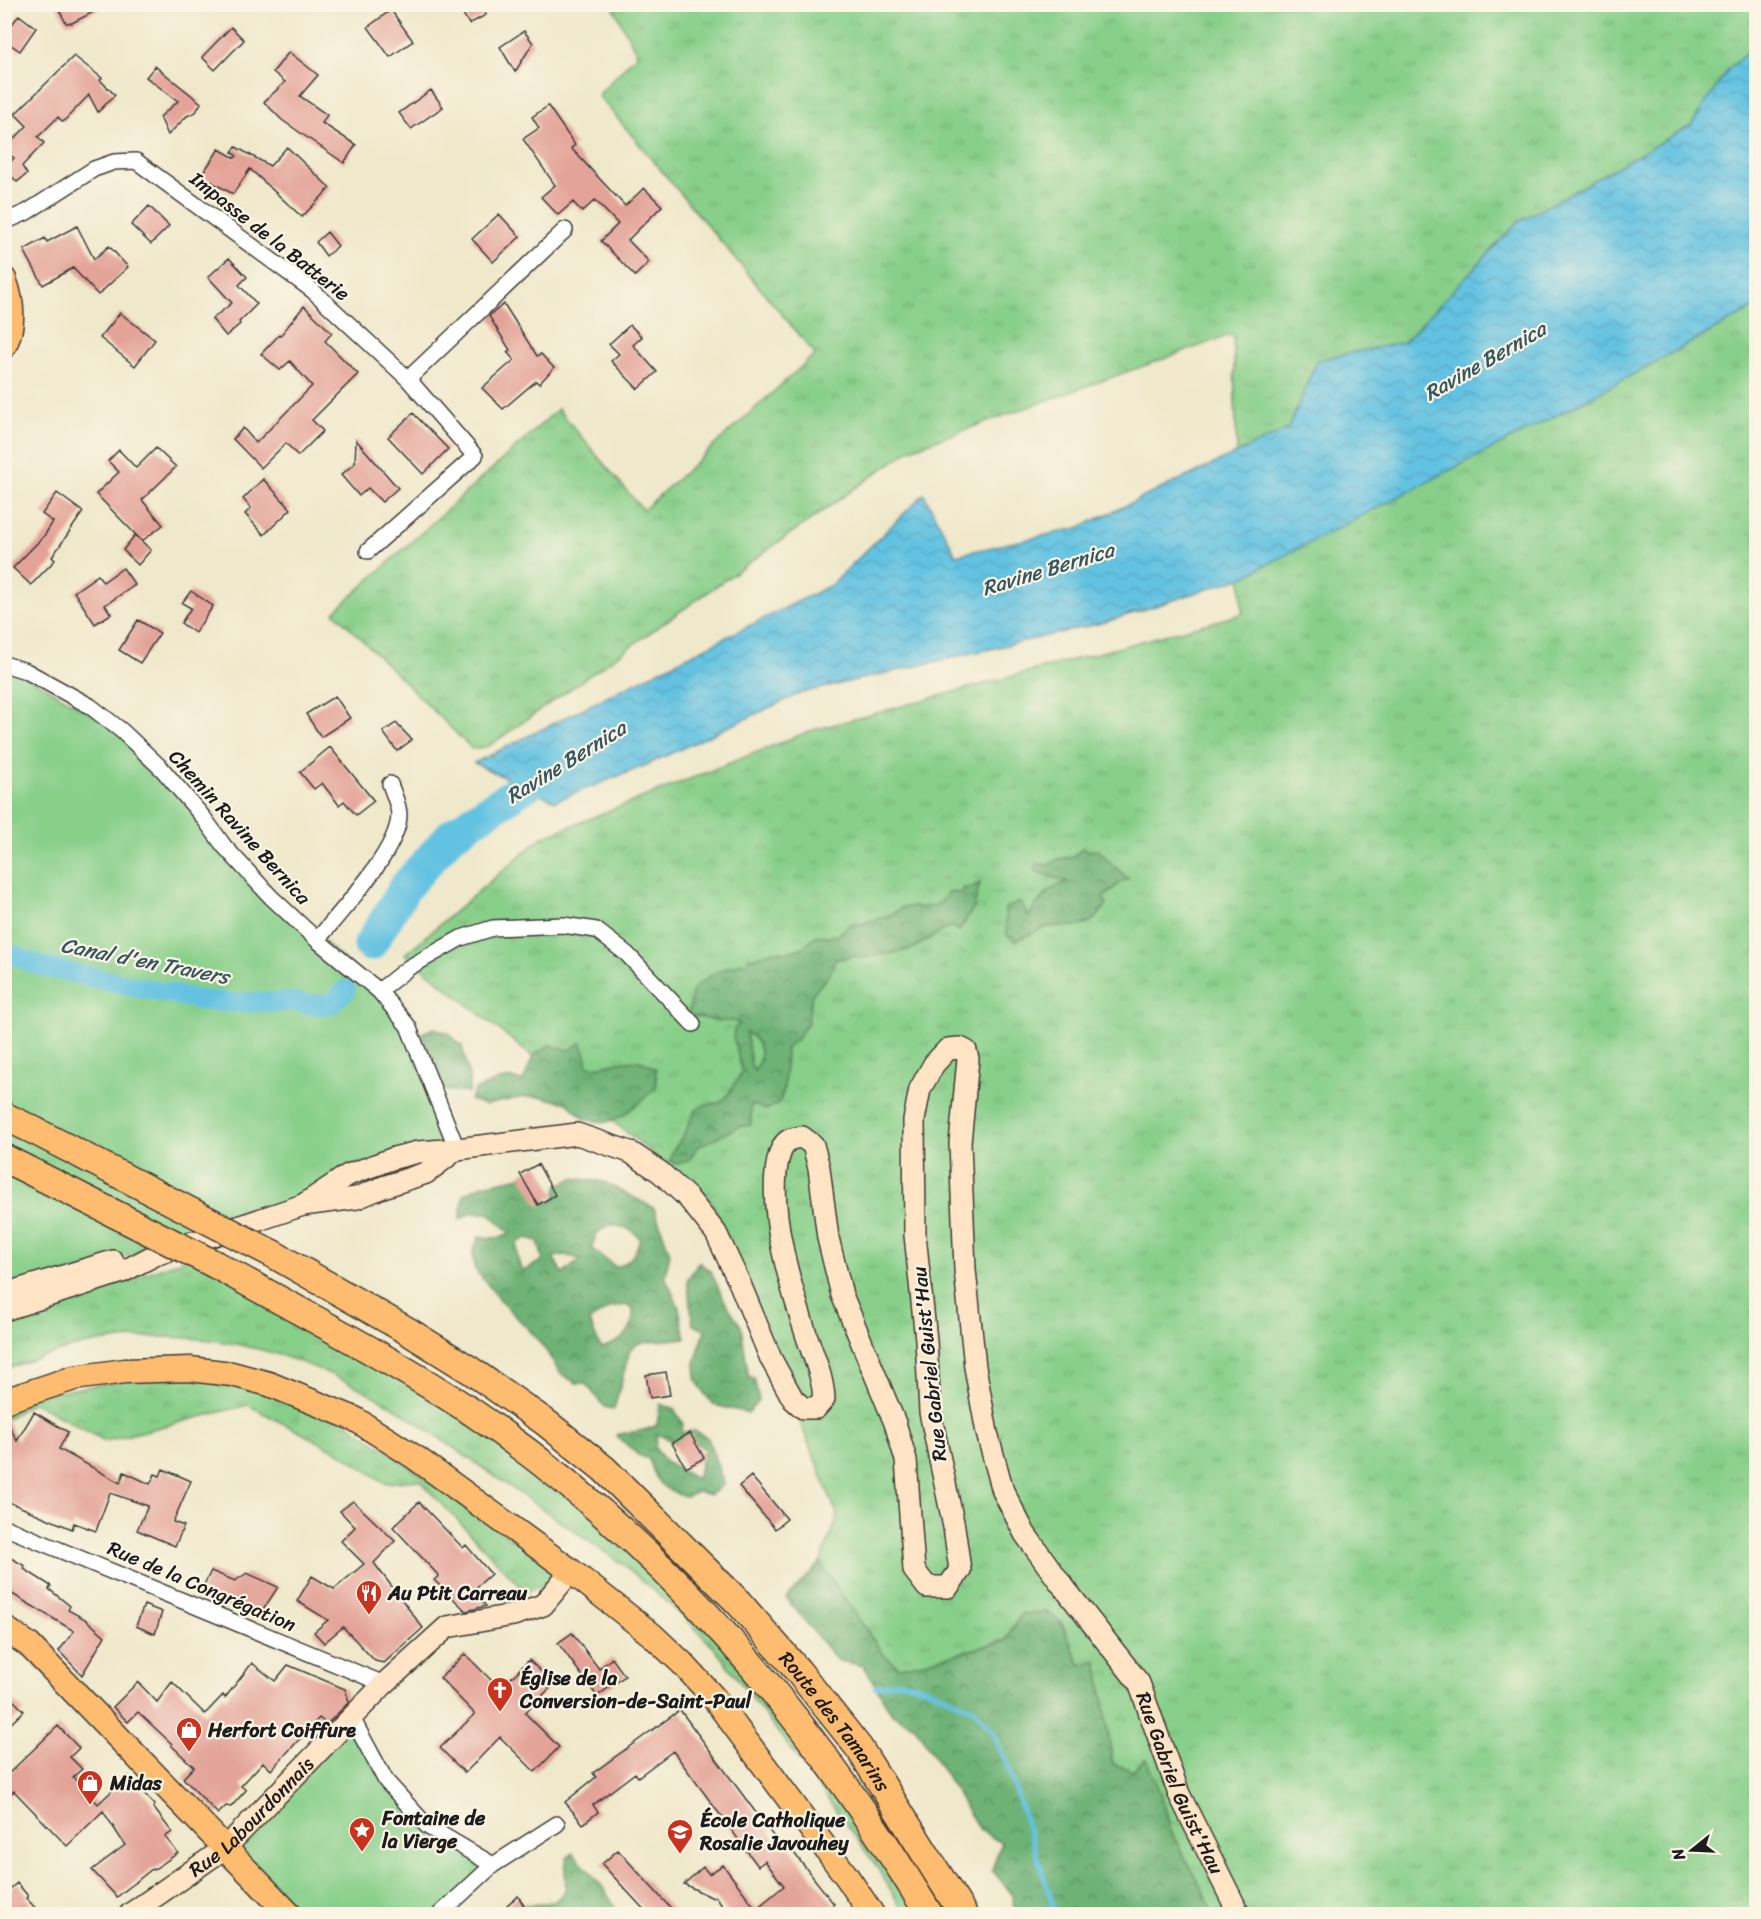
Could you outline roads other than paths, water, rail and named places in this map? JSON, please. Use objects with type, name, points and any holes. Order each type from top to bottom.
[{"type":"highway","name":"Route des Tamarins","points":[[4,1116],[273,1254],[415,1336],[470,1370],[545,1422],[604,1469],[739,1603],[798,1671],[859,1748],[963,1914]]},
{"type":"highway","name":"Route des Tamarins","points":[[4,1158],[216,1265],[405,1370],[473,1413],[545,1465],[662,1566],[749,1660],[855,1801],[929,1914]]},
{"type":"main road","points":[[4,279],[11,298],[11,321],[4,346]]},
{"type":"main road","name":"Rue Gabriel Guist'Hau","points":[[457,1149],[577,1134],[630,1152],[660,1172],[688,1198],[716,1233],[771,1359],[793,1399],[804,1408],[816,1408],[824,1399],[823,1382],[786,1262],[778,1219],[775,1173],[781,1149],[789,1139],[802,1137],[813,1145],[819,1168],[828,1238],[842,1296],[895,1423],[906,1460],[914,1570],[927,1587],[948,1587],[960,1570],[954,1527],[930,1412],[926,1340],[915,1235],[914,1120],[920,1089],[934,1064],[948,1049],[960,1048],[966,1051],[968,1059],[960,1143],[965,1270],[975,1367],[987,1433],[1003,1491],[1032,1543],[1139,1683],[1179,1794],[1239,1914]]},
{"type":"main road","points":[[4,1310],[122,1272],[155,1255],[303,1205],[357,1198],[426,1173],[457,1149]]},
{"type":"main road","points":[[303,1205],[348,1175],[394,1158],[418,1152],[457,1149]]},
{"type":"main road","points":[[4,1294],[112,1261],[155,1255]]},
{"type":"main road","points":[[4,1401],[74,1378],[125,1371],[189,1369],[232,1374],[269,1384],[355,1419],[416,1458],[652,1635],[682,1663],[714,1698],[872,1914]]},
{"type":"main road","name":"Rue Labourdonnais","points":[[130,1914],[225,1848],[384,1684],[447,1627],[513,1615],[543,1605],[569,1574]]},
{"type":"main road","points":[[4,1628],[29,1645],[289,1914]]},
{"type":"street","name":"Impasse de la Batterie","points":[[4,222],[27,212],[94,169],[114,162],[136,161],[312,290],[408,379],[475,456],[368,551]]},
{"type":"street","points":[[408,379],[565,230]]},
{"type":"street","name":"Chemin Ravine Bernica","points":[[4,664],[26,671],[90,706],[122,731],[162,769],[203,817],[224,846],[270,897],[317,940],[380,991],[408,1026],[457,1149]]},
{"type":"street","points":[[317,940],[384,856],[396,836],[399,813],[390,784]]},
{"type":"street","points":[[380,991],[408,968],[461,938],[492,928],[563,925],[596,930],[627,954],[693,1024]]},
{"type":"street","name":"Rue de la Congrégation","points":[[4,1527],[384,1684]]},
{"type":"street","points":[[352,1718],[386,1781],[427,1826],[493,1865]]},
{"type":"street","points":[[440,1914],[493,1865],[557,1824]]},
{"type":"water","points":[[1756,46],[1756,307],[1573,407],[1241,578],[1106,622],[801,693],[644,766],[555,801],[474,763],[831,585],[924,494],[956,555],[1078,528],[1288,429],[1317,360],[1404,342],[1517,223],[1691,125],[1729,68]]},
{"type":"waterway","name":"Ravine Bernica","points":[[370,945],[406,886],[451,835],[562,762]]},
{"type":"waterway","name":"Canal d'en Travers","points":[[4,951],[40,966],[200,1000],[232,1003],[331,1004],[346,990]]},
{"type":"waterway","points":[[875,1687],[900,1681],[929,1689],[975,1710],[994,1733],[1010,1773],[1053,1905],[1045,1914]]},
{"type":"place","name":"Au Ptit Carreau","points":[[369,1616]]},
{"type":"place","name":"Église de la Conversion-de-Saint-Paul","points":[[500,1713]]},
{"type":"place","name":"Herfort Coiffure","points":[[189,1753]]},
{"type":"place","name":"Midas","points":[[90,1806]]},
{"type":"place","name":"Fontaine de la Vierge","points":[[362,1853]]},
{"type":"place","name":"École Catholique Rosalie Javouhey","points":[[680,1855]]}]
